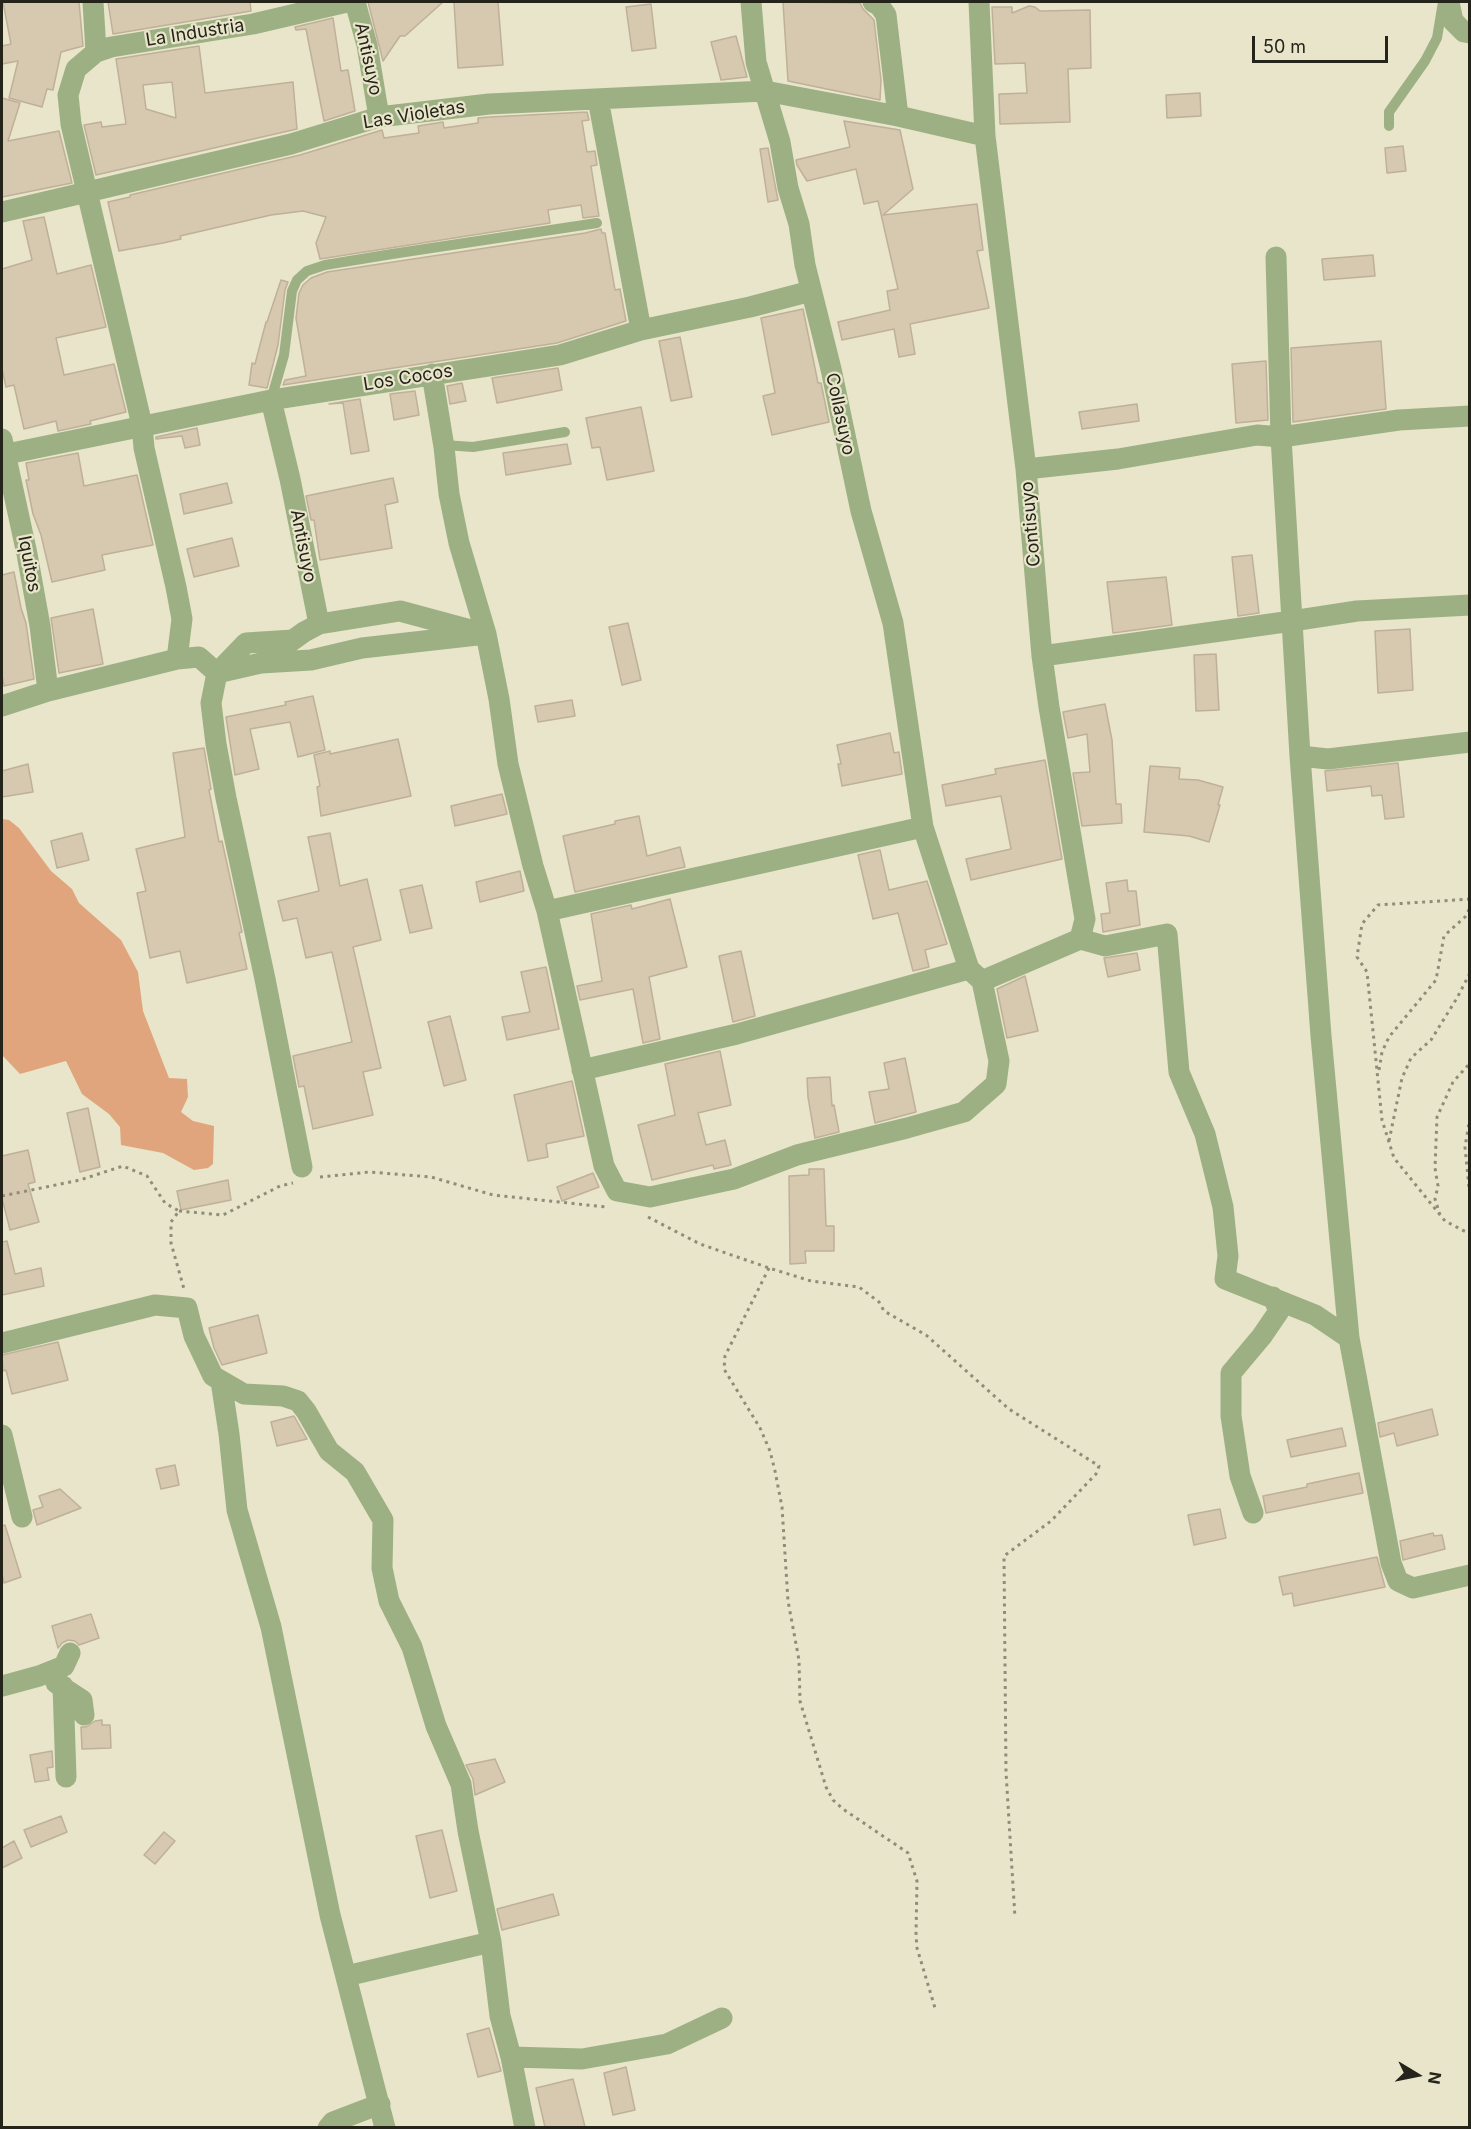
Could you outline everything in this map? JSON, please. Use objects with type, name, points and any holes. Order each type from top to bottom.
[{"type":"street","points":[[93,2],[96,52]]},
{"type":"street","name":"La Industria","points":[[87,192],[71,124],[68,95],[76,69],[96,52],[111,47],[253,24],[347,2]]},
{"type":"street","name":"Antisuyo","points":[[355,2],[367,45],[379,117]]},
{"type":"street","name":"Collasuyo","points":[[582,1070],[604,1166],[617,1191],[650,1197],[734,1179],[797,1155],[964,1112],[996,1084],[999,1061],[976,975],[923,827],[893,623],[861,512],[831,369],[805,265],[799,224],[788,188],[780,142],[756,63],[751,2]]},
{"type":"street","points":[[873,2],[879,5],[886,15],[898,116]]},
{"type":"street","name":"Contisuyo","points":[[979,2],[985,136],[1026,469],[1042,656],[1085,919],[1080,939]]},
{"type":"street","points":[[1449,2],[1453,21],[1464,32],[1470,33]]},
{"type":"street","name":"Las Violetas","points":[[2,212],[291,144],[379,117],[489,104],[765,91],[898,116],[985,136]]},
{"type":"street","points":[[598,99],[641,330]]},
{"type":"street","points":[[87,192],[142,425],[144,448],[182,619],[177,659]]},
{"type":"street","points":[[1276,257],[1281,437],[1300,756],[1321,1036],[1349,1338],[1391,1563],[1398,1581],[1413,1588],[1470,1575]]},
{"type":"street","name":"Los Cocos","points":[[3,449],[272,400],[560,355],[641,330],[750,307],[811,291]]},
{"type":"street","points":[[432,374],[444,445],[449,494],[459,543],[486,634],[499,699],[508,764],[533,866],[547,911],[582,1070],[976,975],[1080,939],[1105,946],[1167,934],[1179,1072],[1205,1134],[1223,1207],[1228,1256],[1225,1279],[1315,1315],[1349,1338]]},
{"type":"street","name":"Antisuyo","points":[[272,400],[319,624]]},
{"type":"street","points":[[1026,469],[1118,459],[1257,435],[1281,437],[1399,420],[1470,416]]},
{"type":"street","name":"Iquitos","points":[[3,449],[27,554],[40,626],[48,691]]},
{"type":"street","points":[[1042,656],[1357,611],[1470,605]]},
{"type":"street","points":[[261,663],[319,624],[400,611],[486,634]]},
{"type":"street","points":[[217,673],[261,663],[311,660],[362,648],[486,634]]},
{"type":"street","points":[[293,640],[246,643],[217,673],[211,703],[216,744],[304,1175]]},
{"type":"street","points":[[2,706],[48,691],[177,659],[199,657],[217,673]]},
{"type":"street","points":[[1300,756],[1328,759],[1470,742]]},
{"type":"street","points":[[547,911],[923,827]]},
{"type":"street","points":[[1253,1513],[1240,1476],[1231,1416],[1231,1374],[1279,1311],[1273,1297]]},
{"type":"street","points":[[2,1343],[155,1305],[187,1308],[194,1336],[213,1376],[244,1394],[283,1396],[298,1401],[329,1451],[355,1472],[383,1520],[382,1568],[389,1601],[412,1647],[436,1726],[461,1784],[468,1831],[491,1942],[500,2016],[525,2127]]},
{"type":"street","points":[[221,1381],[237,1510],[271,1627],[330,1915],[385,2127]]},
{"type":"street","points":[[2,1435],[22,1517]]},
{"type":"street","points":[[2,1686],[39,1676],[64,1666],[70,1653]]},
{"type":"street","points":[[39,1676],[63,1686],[82,1700],[84,1715]]},
{"type":"street","points":[[63,1686],[66,1777]]},
{"type":"street","points":[[346,1976],[491,1942]]},
{"type":"street","points":[[511,2057],[582,2059],[667,2044],[722,2018]]},
{"type":"street","points":[[328,2127],[333,2122],[380,2104]]},
{"type":"lane","points":[[1389,126],[1389,112],[1425,61],[1437,39],[1443,2]]},
{"type":"lane","points":[[272,400],[284,355],[291,297],[297,280],[307,271],[325,265],[597,223]]},
{"type":"lane","points":[[444,445],[473,447],[565,432]]},
{"type":"path","points":[[1470,899],[1378,905],[1362,924],[1357,957],[1366,972],[1382,1120],[1394,1158],[1440,1216],[1470,1234]]},
{"type":"path","points":[[1378,1075],[1382,1052],[1389,1037],[1436,980],[1444,936],[1465,917],[1470,908]]},
{"type":"path","points":[[1389,1143],[1402,1078],[1411,1058],[1431,1040],[1470,973]]},
{"type":"path","points":[[1440,1216],[1435,1199],[1438,1186],[1435,1168],[1437,1117],[1453,1082],[1470,1063]]},
{"type":"path","points":[[1470,1118],[1465,1147],[1470,1198]]},
{"type":"path","points":[[2,1196],[80,1180],[123,1166],[147,1176],[165,1203],[178,1211],[223,1215],[304,1175],[369,1172],[431,1178],[493,1195],[611,1208]]},
{"type":"path","points":[[178,1211],[171,1222],[171,1243],[187,1308]]},
{"type":"path","points":[[640,1214],[700,1244],[769,1268],[811,1281],[859,1287],[879,1302],[884,1311],[926,1335],[1009,1409],[1099,1466],[1096,1474],[1051,1521],[1004,1556],[1006,1772],[1015,1918]]},
{"type":"path","points":[[769,1268],[725,1356],[724,1369],[757,1422],[770,1451],[775,1471],[782,1507],[788,1601],[799,1660],[800,1701],[826,1787],[833,1800],[843,1809],[908,1853],[916,1881],[917,1948],[935,2008]]},
{"type":"shaded area","points":[[2,819],[9,820],[19,828],[51,871],[72,889],[79,903],[121,940],[138,972],[143,1011],[169,1078],[187,1079],[188,1097],[181,1112],[193,1121],[214,1126],[213,1164],[208,1168],[194,1170],[163,1153],[121,1145],[120,1127],[109,1114],[82,1094],[66,1061],[20,1074],[2,1055]]},
{"type":"building","points":[[3,2],[79,2],[83,46],[61,52],[53,90],[47,89],[42,107],[9,98],[18,61],[2,64],[2,46],[11,44]]},
{"type":"building","points":[[108,2],[250,2],[251,11],[113,34]]},
{"type":"building","points":[[368,2],[443,2],[405,36],[400,36],[383,61]]},
{"type":"building","points":[[454,2],[498,2],[503,65],[458,68]]},
{"type":"building","points":[[783,2],[860,3],[874,20],[881,80],[880,100],[788,81]]},
{"type":"building","points":[[651,4],[656,48],[632,51],[626,7]]},
{"type":"building","points":[[1029,6],[1040,11],[1090,10],[1091,68],[1068,69],[1070,122],[1000,124],[999,94],[1027,93],[1025,63],[995,64],[992,7],[1012,7],[1012,13]]},
{"type":"building","points":[[333,18],[341,71],[348,70],[355,111],[324,121],[306,29],[296,30],[295,27]]},
{"type":"building","points":[[736,36],[747,77],[721,80],[711,42]]},
{"type":"building","points":[[199,46],[205,93],[293,82],[297,129],[96,175],[84,125],[101,122],[102,127],[126,124],[116,59]],"holes":[[[172,82],[176,118],[146,109],[143,85]]]},
{"type":"building","points":[[1200,93],[1201,116],[1167,118],[1166,95]]},
{"type":"building","points":[[2,98],[20,103],[8,141],[59,131],[72,183],[2,197]]},
{"type":"building","points":[[587,112],[589,120],[582,121],[587,152],[595,151],[597,165],[591,166],[599,216],[583,218],[581,205],[548,210],[550,223],[320,259],[316,243],[326,217],[303,211],[271,215],[180,236],[181,239],[119,251],[108,202],[130,197],[130,195],[300,155],[382,130],[384,138],[419,133],[418,126],[443,122],[444,128],[478,123],[478,118]]},
{"type":"building","points":[[844,121],[900,130],[913,189],[883,215],[977,204],[983,250],[977,251],[989,308],[910,324],[915,354],[899,357],[894,329],[842,340],[838,322],[890,310],[887,291],[898,289],[878,201],[864,204],[856,169],[807,181],[797,165],[796,160],[850,147]]},
{"type":"building","points":[[1403,146],[1406,171],[1387,173],[1385,148]]},
{"type":"building","points":[[768,148],[778,200],[768,202],[760,149]]},
{"type":"building","points":[[44,217],[57,274],[91,265],[106,327],[56,338],[64,375],[114,364],[126,412],[90,421],[91,424],[58,431],[56,421],[24,429],[14,385],[6,387],[2,369],[2,269],[32,260],[23,221]]},
{"type":"building","points":[[601,229],[602,233],[605,233],[615,290],[620,289],[626,321],[557,343],[283,385],[285,380],[306,376],[296,318],[299,293],[303,285],[311,278],[327,272]]},
{"type":"building","points":[[1373,255],[1375,276],[1324,280],[1322,259]]},
{"type":"building","points":[[281,280],[288,282],[278,345],[267,388],[249,385],[252,363],[255,364],[266,322]]},
{"type":"building","points":[[803,309],[818,383],[821,383],[829,422],[772,435],[763,396],[775,393],[761,318]]},
{"type":"building","points":[[680,337],[692,397],[671,401],[659,341]]},
{"type":"building","points":[[1381,341],[1386,409],[1293,422],[1291,348]]},
{"type":"building","points":[[1266,361],[1268,420],[1236,423],[1232,364]]},
{"type":"building","points":[[558,368],[562,390],[497,403],[492,378]]},
{"type":"building","points":[[462,383],[466,401],[450,404],[447,386]]},
{"type":"building","points":[[415,391],[419,415],[394,420],[390,394]]},
{"type":"building","points":[[360,399],[369,451],[351,454],[343,403],[329,404]]},
{"type":"building","points":[[1137,404],[1139,421],[1082,429],[1079,412]]},
{"type":"building","points":[[641,407],[654,471],[607,480],[600,447],[592,448],[586,418]]},
{"type":"building","points":[[197,428],[200,445],[185,448],[182,436],[156,439],[156,437]]},
{"type":"building","points":[[567,444],[571,464],[506,475],[503,453]]},
{"type":"building","points":[[78,453],[84,486],[137,475],[153,545],[102,555],[105,570],[52,582],[41,535],[33,514],[26,480],[29,480],[26,463]]},
{"type":"building","points":[[393,478],[398,502],[385,505],[392,548],[320,560],[314,520],[311,520],[306,496]]},
{"type":"building","points":[[227,483],[232,503],[184,514],[180,494]]},
{"type":"building","points":[[232,538],[239,566],[194,577],[187,549]]},
{"type":"building","points":[[1252,555],[1259,613],[1238,616],[1232,557]]},
{"type":"building","points":[[14,572],[26,623],[34,679],[4,686],[2,675],[2,575]]},
{"type":"building","points":[[1166,577],[1172,625],[1113,633],[1107,582]]},
{"type":"building","points":[[93,609],[103,664],[59,673],[51,618]]},
{"type":"building","points":[[628,623],[641,680],[622,685],[609,627]]},
{"type":"building","points":[[1410,629],[1413,690],[1378,693],[1375,631]]},
{"type":"building","points":[[1216,654],[1219,710],[1196,711],[1194,655]]},
{"type":"building","points":[[313,696],[325,750],[298,757],[290,722],[250,729],[259,769],[235,775],[226,717],[286,705],[285,702]]},
{"type":"building","points":[[572,700],[575,716],[538,722],[535,706]]},
{"type":"building","points":[[1105,704],[1112,740],[1116,804],[1121,804],[1122,823],[1082,826],[1073,773],[1090,772],[1087,734],[1068,738],[1063,712]]},
{"type":"building","points":[[890,733],[894,753],[899,752],[902,774],[842,786],[837,745]]},
{"type":"building","points":[[398,739],[411,796],[321,816],[317,787],[320,786],[314,755],[330,751],[330,754]]},
{"type":"building","points":[[204,748],[219,842],[222,841],[242,932],[239,933],[247,969],[187,983],[180,951],[150,958],[137,893],[146,891],[136,849],[185,837],[173,753]]},
{"type":"building","points":[[1045,760],[1062,859],[971,880],[966,859],[1011,849],[1001,796],[946,806],[942,785],[996,774],[995,769]]},
{"type":"building","points":[[1398,763],[1404,817],[1385,819],[1382,795],[1372,796],[1371,786],[1327,791],[1325,771]]},
{"type":"building","points":[[28,764],[33,792],[2,797],[2,771]]},
{"type":"building","points":[[1150,766],[1180,768],[1179,779],[1198,780],[1223,787],[1209,842],[1189,836],[1144,832]]},
{"type":"building","points":[[502,794],[507,814],[455,826],[451,806]]},
{"type":"building","points":[[639,816],[647,856],[680,847],[685,867],[575,892],[563,836]]},
{"type":"building","points":[[82,833],[89,860],[57,868],[51,841]]},
{"type":"building","points":[[330,833],[340,886],[367,879],[381,940],[353,947],[381,1068],[363,1072],[373,1115],[313,1129],[304,1086],[299,1087],[293,1056],[352,1042],[332,952],[306,958],[297,918],[283,921],[278,901],[319,891],[308,837]]},
{"type":"building","points":[[880,850],[889,890],[927,881],[947,944],[925,950],[929,967],[913,971],[898,913],[873,919],[858,855]]},
{"type":"building","points":[[520,871],[524,891],[480,902],[476,882]]},
{"type":"building","points":[[1127,880],[1128,891],[1136,891],[1140,925],[1103,932],[1101,914],[1110,913],[1106,883]]},
{"type":"building","points":[[422,885],[432,928],[410,933],[400,890]]},
{"type":"building","points":[[670,899],[687,967],[649,977],[660,1039],[643,1043],[633,989],[580,1000],[577,986],[602,981],[591,914],[631,905],[632,909]]},
{"type":"building","points":[[741,951],[755,1016],[733,1022],[719,956]]},
{"type":"building","points":[[1137,953],[1140,970],[1108,977],[1104,958]]},
{"type":"building","points":[[546,967],[559,1029],[507,1040],[502,1017],[530,1012],[521,972]]},
{"type":"building","points":[[1025,976],[1038,1031],[1007,1038],[997,989]]},
{"type":"building","points":[[450,1016],[466,1080],[444,1086],[428,1022]]},
{"type":"building","points":[[720,1051],[731,1105],[698,1113],[706,1145],[725,1140],[731,1165],[714,1169],[713,1165],[652,1180],[638,1125],[675,1115],[665,1064]]},
{"type":"building","points":[[905,1058],[916,1112],[875,1123],[869,1092],[889,1089],[884,1063]]},
{"type":"building","points":[[830,1077],[832,1106],[834,1105],[839,1132],[815,1138],[807,1078]]},
{"type":"building","points":[[572,1081],[584,1136],[546,1144],[548,1157],[528,1161],[514,1095]]},
{"type":"building","points":[[88,1108],[100,1167],[80,1172],[67,1113]]},
{"type":"building","points":[[28,1150],[35,1182],[28,1184],[39,1222],[10,1230],[2,1198],[2,1156]]},
{"type":"building","points":[[809,1169],[824,1169],[826,1226],[834,1226],[834,1251],[805,1251],[806,1263],[790,1264],[789,1176],[809,1175]]},
{"type":"building","points":[[593,1173],[599,1187],[562,1201],[557,1187]]},
{"type":"building","points":[[228,1180],[231,1200],[181,1210],[177,1191]]},
{"type":"building","points":[[7,1241],[15,1274],[41,1268],[44,1286],[2,1295],[2,1242]]},
{"type":"building","points":[[258,1315],[267,1353],[222,1365],[214,1348],[209,1328]]},
{"type":"building","points":[[58,1342],[68,1380],[12,1394],[6,1370],[3,1371],[2,1355]]},
{"type":"building","points":[[1432,1409],[1438,1435],[1397,1446],[1394,1433],[1380,1437],[1378,1423]]},
{"type":"building","points":[[294,1416],[307,1439],[277,1446],[271,1422]]},
{"type":"building","points":[[1342,1428],[1346,1446],[1291,1457],[1287,1440]]},
{"type":"building","points":[[175,1465],[179,1485],[161,1489],[156,1469]]},
{"type":"building","points":[[1359,1473],[1363,1493],[1266,1513],[1263,1496]]},
{"type":"building","points":[[60,1489],[81,1508],[37,1525],[33,1510],[43,1507],[39,1496]]},
{"type":"building","points":[[1220,1509],[1226,1538],[1194,1545],[1188,1515]]},
{"type":"building","points":[[5,1525],[21,1577],[4,1583],[2,1526]]},
{"type":"building","points":[[1433,1533],[1434,1536],[1442,1535],[1445,1549],[1403,1560],[1400,1541]]},
{"type":"building","points":[[1377,1557],[1385,1587],[1294,1606],[1292,1593],[1283,1595],[1279,1577]]},
{"type":"building","points":[[91,1614],[99,1638],[79,1645],[75,1641],[68,1640],[58,1648],[52,1626]]},
{"type":"building","points":[[102,1720],[102,1725],[110,1725],[111,1748],[82,1749],[81,1727]]},
{"type":"building","points":[[52,1751],[53,1767],[47,1768],[49,1780],[35,1782],[30,1755]]},
{"type":"building","points":[[495,1759],[505,1782],[475,1795],[473,1779],[466,1765]]},
{"type":"building","points":[[61,1816],[67,1832],[31,1847],[24,1830]]},
{"type":"building","points":[[442,1830],[457,1891],[430,1898],[416,1836]]},
{"type":"building","points":[[164,1832],[175,1841],[155,1864],[144,1855]]},
{"type":"building","points":[[14,1841],[22,1858],[2,1868],[2,1848]]},
{"type":"building","points":[[553,1894],[559,1915],[502,1930],[497,1909]]},
{"type":"building","points":[[489,2028],[501,2071],[478,2077],[467,2034]]},
{"type":"building","points":[[626,2067],[635,2110],[613,2115],[604,2073]]},
{"type":"building","points":[[573,2079],[585,2127],[545,2127],[536,2088]]}]
